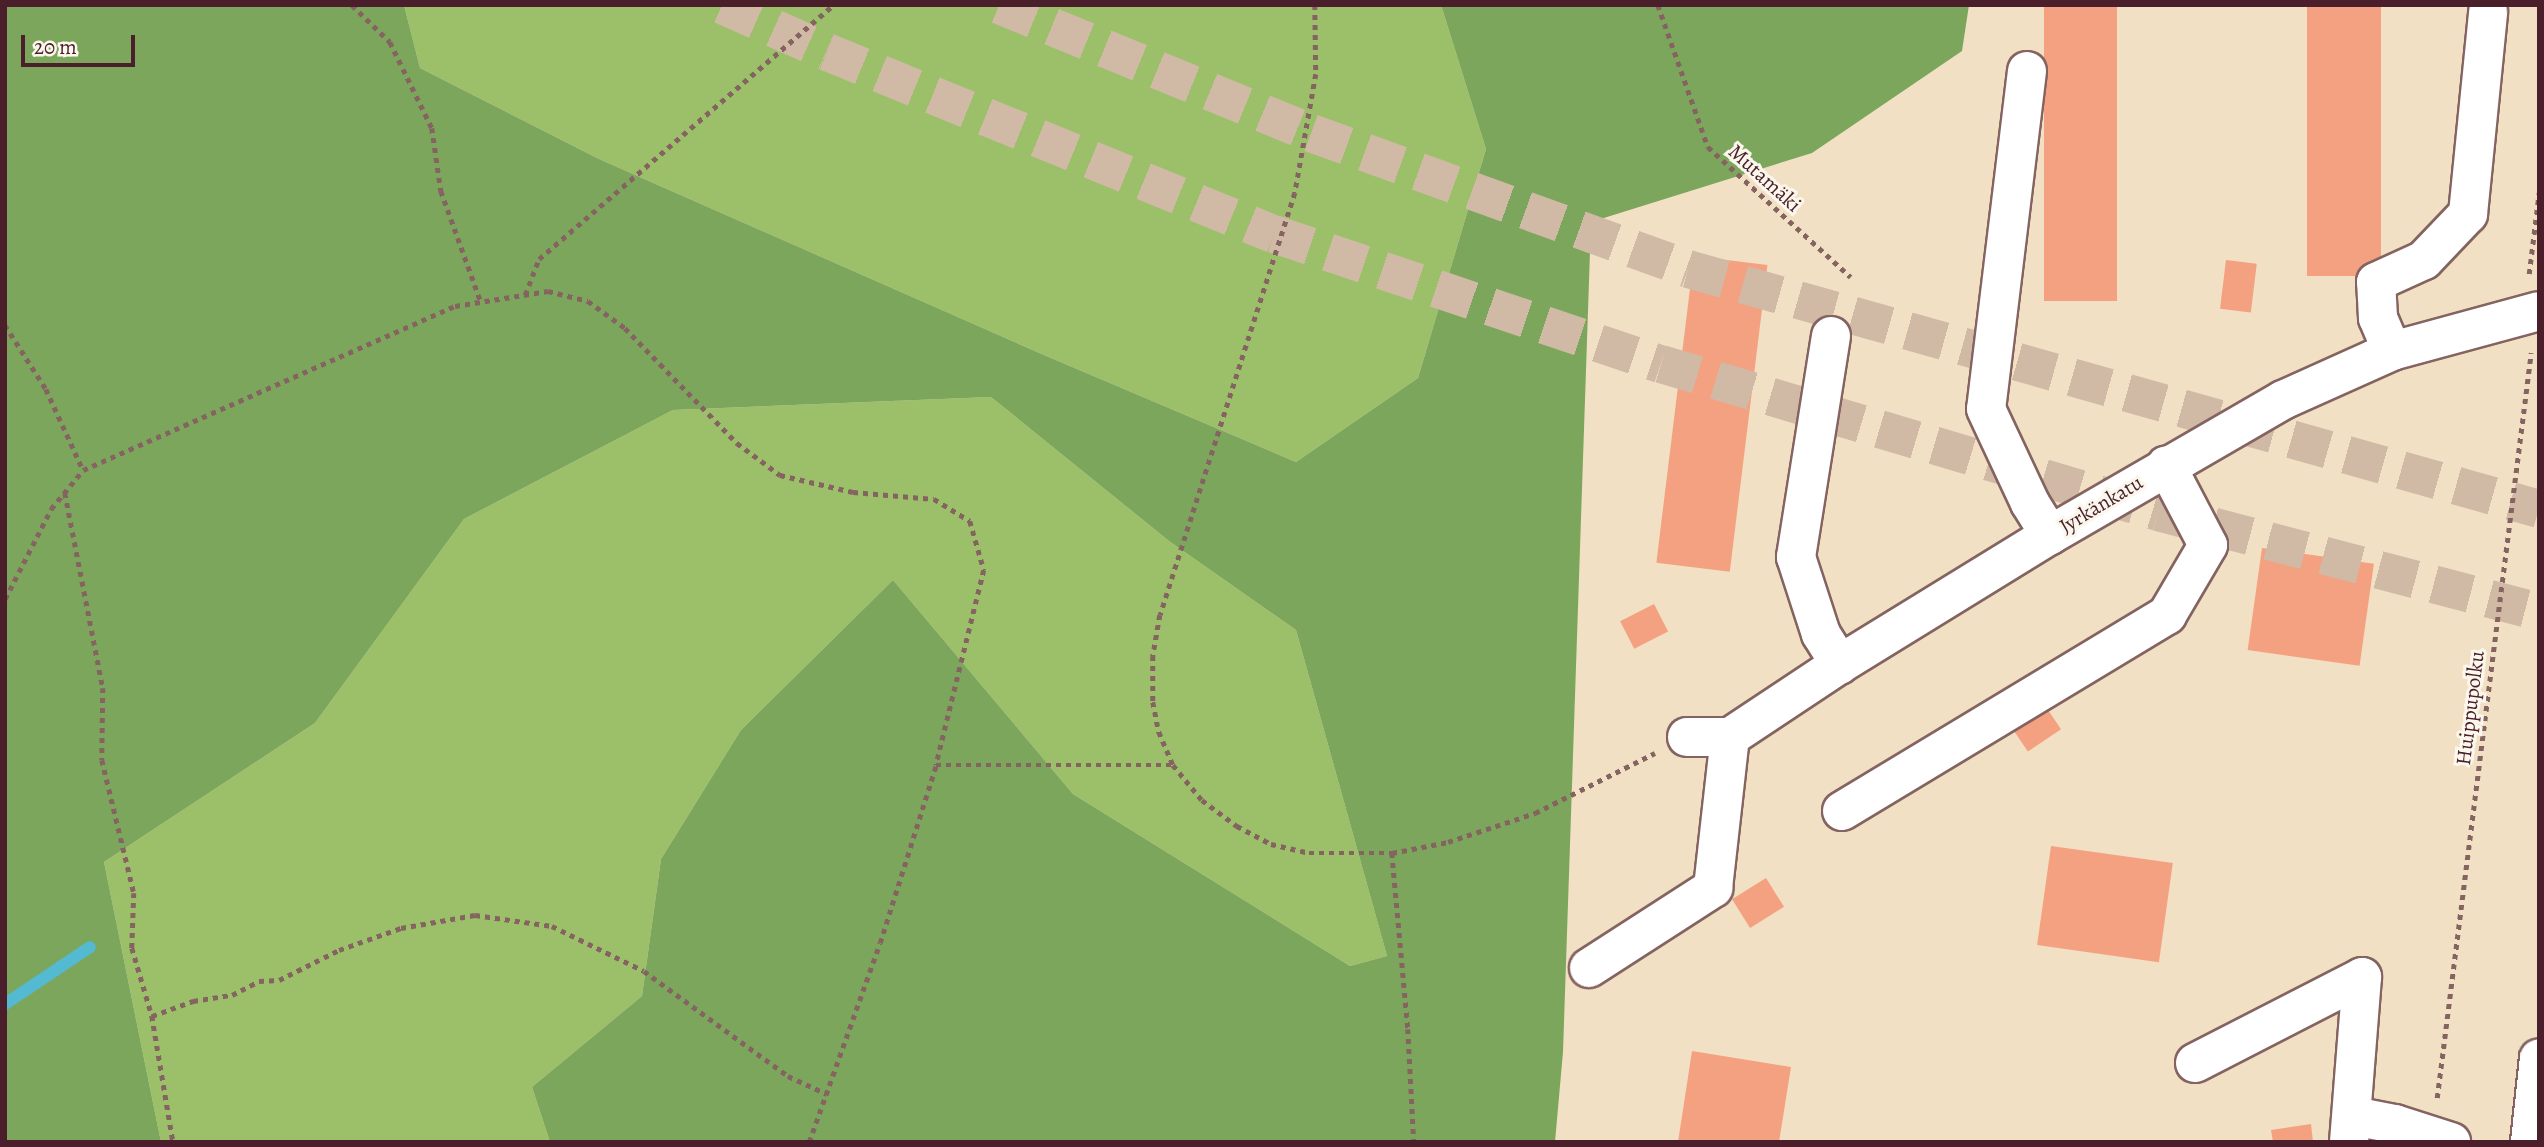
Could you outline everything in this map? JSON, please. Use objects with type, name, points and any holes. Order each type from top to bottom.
[{"type":"street","points":[[2392,351],[2378,318],[2376,282],[2424,260],[2468,214],[2488,12]]},
{"type":"street","points":[[2027,71],[1986,409],[2030,503],[2050,535]]},
{"type":"street","name":"Jyrkänkatu","points":[[1730,737],[1840,664],[2050,535],[2166,465],[2283,400],[2392,351],[2532,312]]},
{"type":"street","points":[[1831,336],[1796,557],[1821,634],[1840,664]]},
{"type":"street","points":[[1842,811],[2167,615],[2207,545],[2166,465]]},
{"type":"street","points":[[1589,968],[1713,888],[1730,737],[1687,737]]},
{"type":"street","points":[[2195,1063],[2362,977],[2351,1129],[2395,1124],[2437,1137]]},
{"type":"street","points":[[2530,1142],[2539,1058]]},
{"type":"path","points":[[352,5],[390,42],[432,128],[441,191],[481,302]]},
{"type":"path","points":[[525,295],[539,259],[833,5]]},
{"type":"path","points":[[1315,5],[1316,74],[1295,193],[1160,615],[1153,656],[1153,702],[1159,732],[1173,765],[1202,800],[1237,826],[1270,844],[1309,853],[1392,853],[1448,842],[1535,813],[1687,737]]},
{"type":"path","name":"Mutamäki","points":[[1658,5],[1707,147],[1851,277]]},
{"type":"path","points":[[2529,274],[2539,192]]},
{"type":"path","points":[[5,599],[51,509],[83,470],[455,306],[548,291],[588,301],[625,328],[737,443],[779,475],[853,492],[934,499],[971,521],[984,570],[936,765],[880,943],[809,1142]]},
{"type":"path","name":"Huippupolku","points":[[2437,1137],[2531,353],[2532,312]]},
{"type":"path","points":[[5,325],[46,389],[83,470]]},
{"type":"path","points":[[64,492],[103,688],[102,760],[134,893],[132,948],[152,1016],[173,1142]]},
{"type":"path","points":[[936,765],[1173,765]]},
{"type":"path","points":[[1392,853],[1408,1029],[1414,1142]]},
{"type":"path","points":[[152,1016],[193,1001],[232,995],[259,981],[279,979],[339,950],[401,928],[475,915],[552,926],[644,971],[788,1076],[827,1094]]},
{"type":"green space","points":[[5,5],[404,5],[420,68],[599,159],[1044,355],[1296,462],[1418,378],[1486,149],[1441,5],[1969,5],[1962,51],[1812,153],[1591,222],[1563,1052],[1555,1142],[550,1142],[532,1087],[642,996],[661,859],[741,730],[893,580],[1073,794],[1350,966],[1387,956],[1296,630],[1169,541],[991,397],[673,410],[464,519],[315,723],[104,862],[161,1142],[5,1142]]},
{"type":"green space","points":[[404,5],[1441,5],[1486,149],[1418,378],[1296,462],[1044,355],[599,159],[420,68]]},
{"type":"green space","points":[[991,397],[1169,541],[1296,630],[1387,956],[1350,966],[1073,794],[893,580],[741,730],[661,859],[642,996],[532,1087],[550,1142],[161,1142],[104,862],[315,723],[464,519],[673,410]]},
{"type":"building","points":[[2044,5],[2117,5],[2117,301],[2044,301]]},
{"type":"building","points":[[2307,5],[2381,5],[2381,276],[2307,276]]},
{"type":"building","points":[[1694,256],[1767,265],[1730,572],[1656,563]]},
{"type":"building","points":[[2226,260],[2257,264],[2251,312],[2220,309]]},
{"type":"building","points":[[2262,548],[2374,564],[2360,666],[2248,650]]},
{"type":"building","points":[[1654,604],[1668,632],[1634,649],[1620,621]]},
{"type":"building","points":[[2042,701],[2061,729],[2028,752],[2009,723]]},
{"type":"building","points":[[2051,846],[2173,863],[2159,962],[2037,945]]},
{"type":"building","points":[[1766,878],[1784,907],[1750,928],[1732,899]]},
{"type":"building","points":[[1692,1051],[1791,1067],[1779,1142],[1678,1142]]},
{"type":"building","points":[[2311,1124],[2313,1142],[2273,1142],[2271,1130]]},
{"type":"waterway","points":[[5,1004],[90,947]]},
{"type":"tunnel","points":[[722,5],[827,52],[1274,234],[1661,364],[2158,512],[2539,612]]},
{"type":"tunnel","points":[[999,5],[1311,133],[1688,269],[2539,509]]}]
